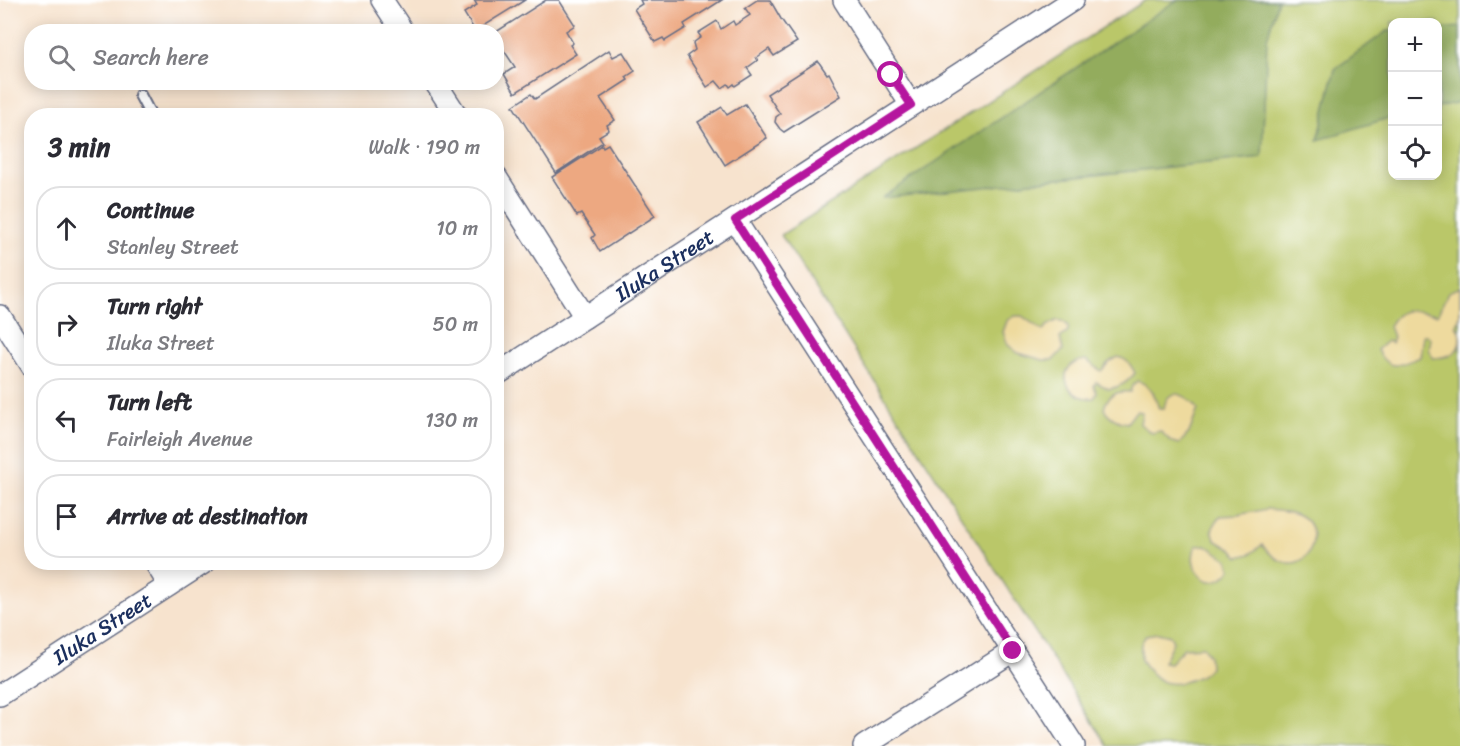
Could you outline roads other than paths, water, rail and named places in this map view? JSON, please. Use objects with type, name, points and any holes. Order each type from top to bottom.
[{"type":"street","points":[[382,0],[398,24]]},
{"type":"street","points":[[844,0],[911,105]]},
{"type":"street","name":"Iluka Street","points":[[504,370],[1073,0]]},
{"type":"street","points":[[440,90],[452,108]]},
{"type":"street","points":[[504,190],[585,317]]},
{"type":"street","points":[[735,220],[1074,746]]},
{"type":"street","points":[[0,316],[24,354]]},
{"type":"street","points":[[160,570],[169,585]]},
{"type":"street","name":"Iluka Street","points":[[0,695],[192,570]]},
{"type":"street","points":[[864,746],[1013,651]]},
{"type":"lane","points":[[140,95],[147,108]]}]
